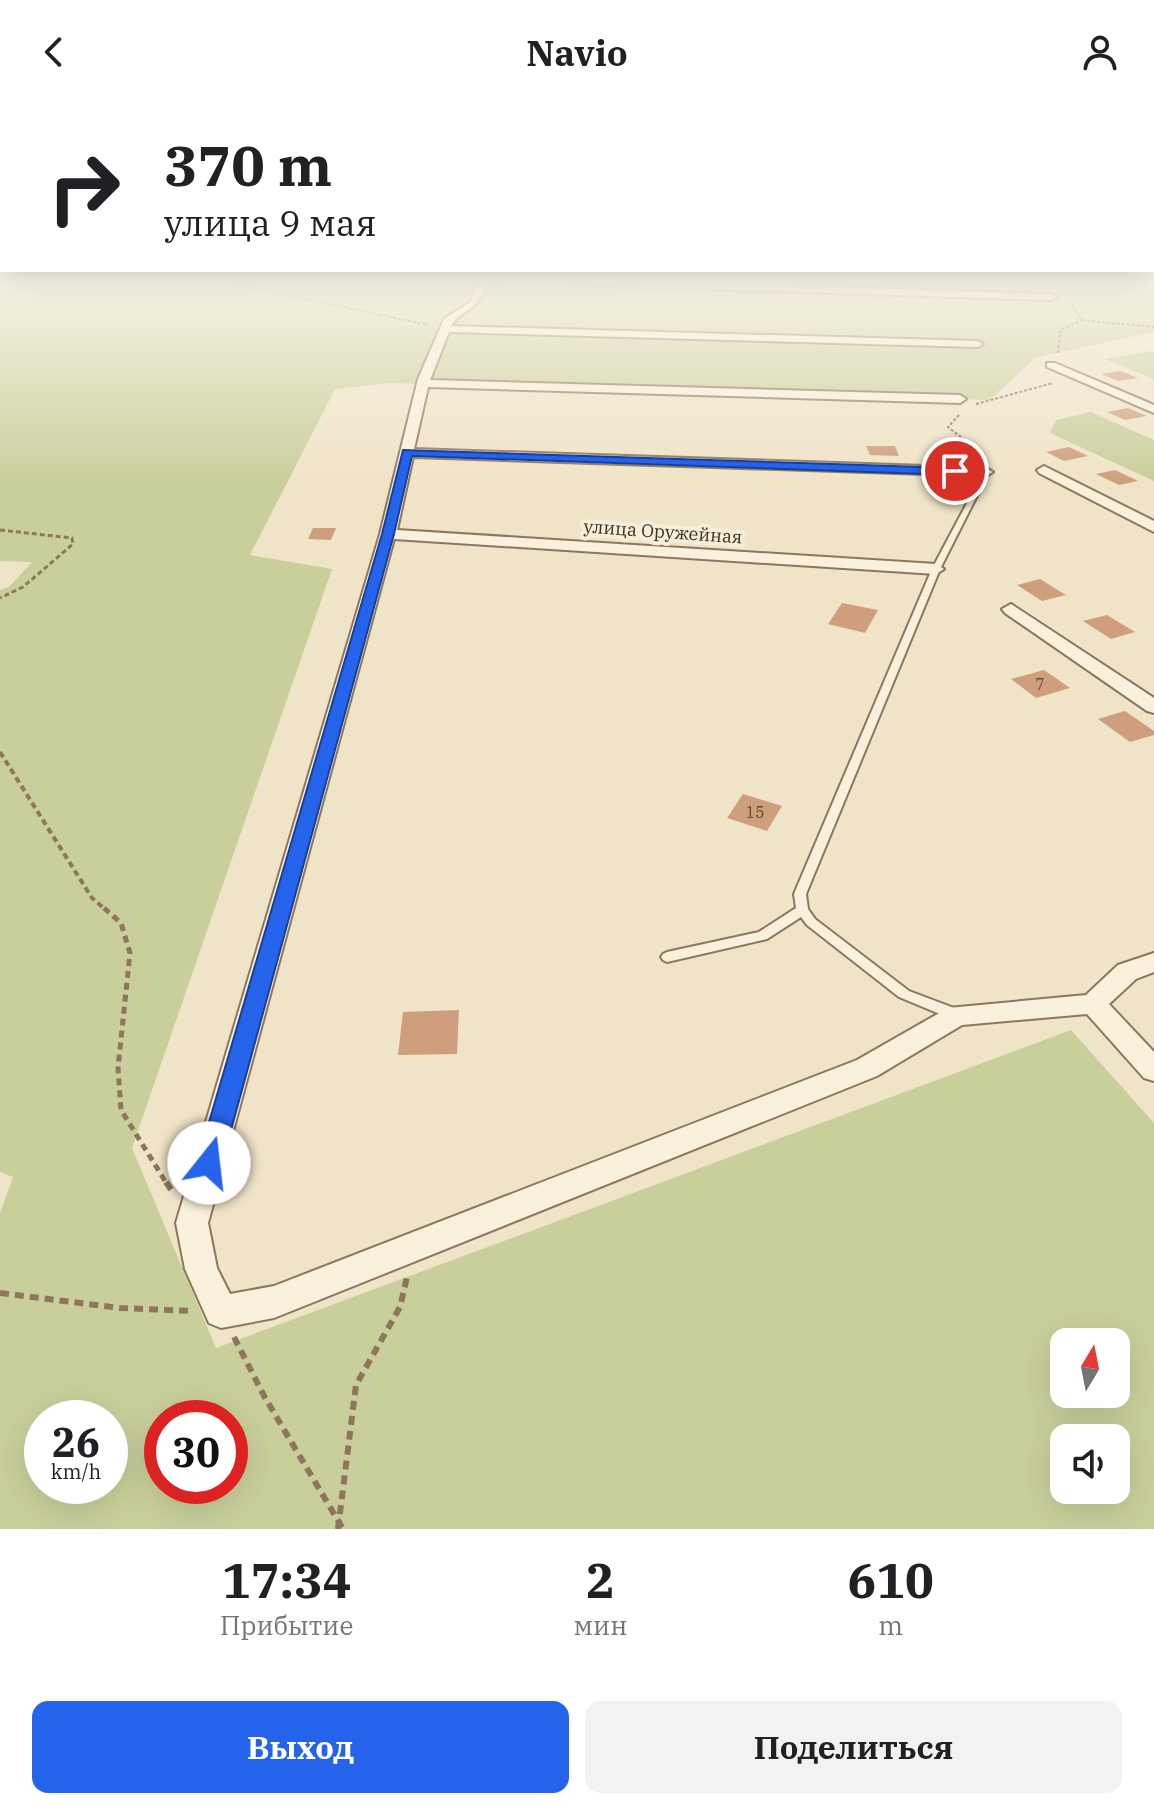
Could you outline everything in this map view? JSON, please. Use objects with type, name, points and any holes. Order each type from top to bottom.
[{"type":"street","points":[[437,348],[423,383],[388,534],[192,1223],[201,1269],[221,1312],[274,1302],[867,1068],[957,1015],[1093,1004],[1127,972],[1154,962]]},
{"type":"street","points":[[1051,365],[1154,409]]},
{"type":"street","points":[[423,383],[965,405]]},
{"type":"street","points":[[407,453],[986,472]]},
{"type":"street","points":[[1044,470],[1154,527]]},
{"type":"street","name":"улица Оружейная","points":[[388,534],[936,569]]},
{"type":"street","points":[[1011,609],[1154,707]]},
{"type":"street","points":[[1093,1004],[1154,1070]]},
{"type":"lane","points":[[957,1015],[904,994],[811,922],[802,910],[800,894],[936,569],[986,472]]},
{"type":"lane","points":[[667,957],[763,936],[802,910]]},
{"type":"path","points":[[1051,365],[1057,356],[1057,348]]},
{"type":"path","points":[[986,472],[989,463],[982,451],[952,433],[948,427],[965,405],[1079,377]]},
{"type":"path","points":[[0,530],[56,534],[72,538],[73,544],[23,587],[0,598]]},
{"type":"path","points":[[0,752],[92,898],[121,923],[130,953],[118,1068],[121,1110],[192,1223]]},
{"type":"path","points":[[340,1527],[356,1385],[400,1307],[415,1248]]},
{"type":"path","points":[[0,1293],[120,1308],[221,1312],[264,1396],[340,1527]]},
{"type":"green space","points":[[0,348],[1077,348],[1037,357],[989,400],[390,383],[335,389],[250,555],[332,569],[132,1148],[216,1348],[1071,1030],[1154,1123],[1154,1529],[0,1529],[0,1213],[13,1177],[0,1172],[0,590],[9,587],[32,562],[0,561]]},
{"type":"green space","points":[[1152,351],[1154,379],[1105,359]]},
{"type":"green space","points":[[1091,412],[1154,440],[1154,481],[1050,433],[1056,420]]},
{"type":"building","points":[[1121,371],[1138,378],[1118,381],[1101,374]]},
{"type":"building","points":[[1128,408],[1147,416],[1125,420],[1107,412]]},
{"type":"building","points":[[866,446],[895,446],[899,456],[870,455]]},
{"type":"building","points":[[1069,447],[1088,456],[1064,461],[1046,452]]},
{"type":"building","points":[[1115,470],[1138,481],[1119,485],[1096,474]]},
{"type":"building","points":[[313,528],[336,528],[331,540],[308,539]]},
{"type":"building","points":[[1040,579],[1066,595],[1042,601],[1017,585]]},
{"type":"building","points":[[842,603],[878,610],[865,633],[828,624]]},
{"type":"building","points":[[1107,615],[1135,632],[1111,639],[1083,621]]},
{"type":"building","points":[[1044,670],[1070,688],[1036,698],[1011,679]]},
{"type":"building","points":[[1125,711],[1154,731],[1154,735],[1130,742],[1098,719]]},
{"type":"building","points":[[743,794],[782,806],[767,831],[727,818]]},
{"type":"building","points":[[459,1010],[457,1054],[398,1055],[403,1012]]},
{"type":"route","points":[[209,1163],[388,534],[407,453],[955,471]]}]
